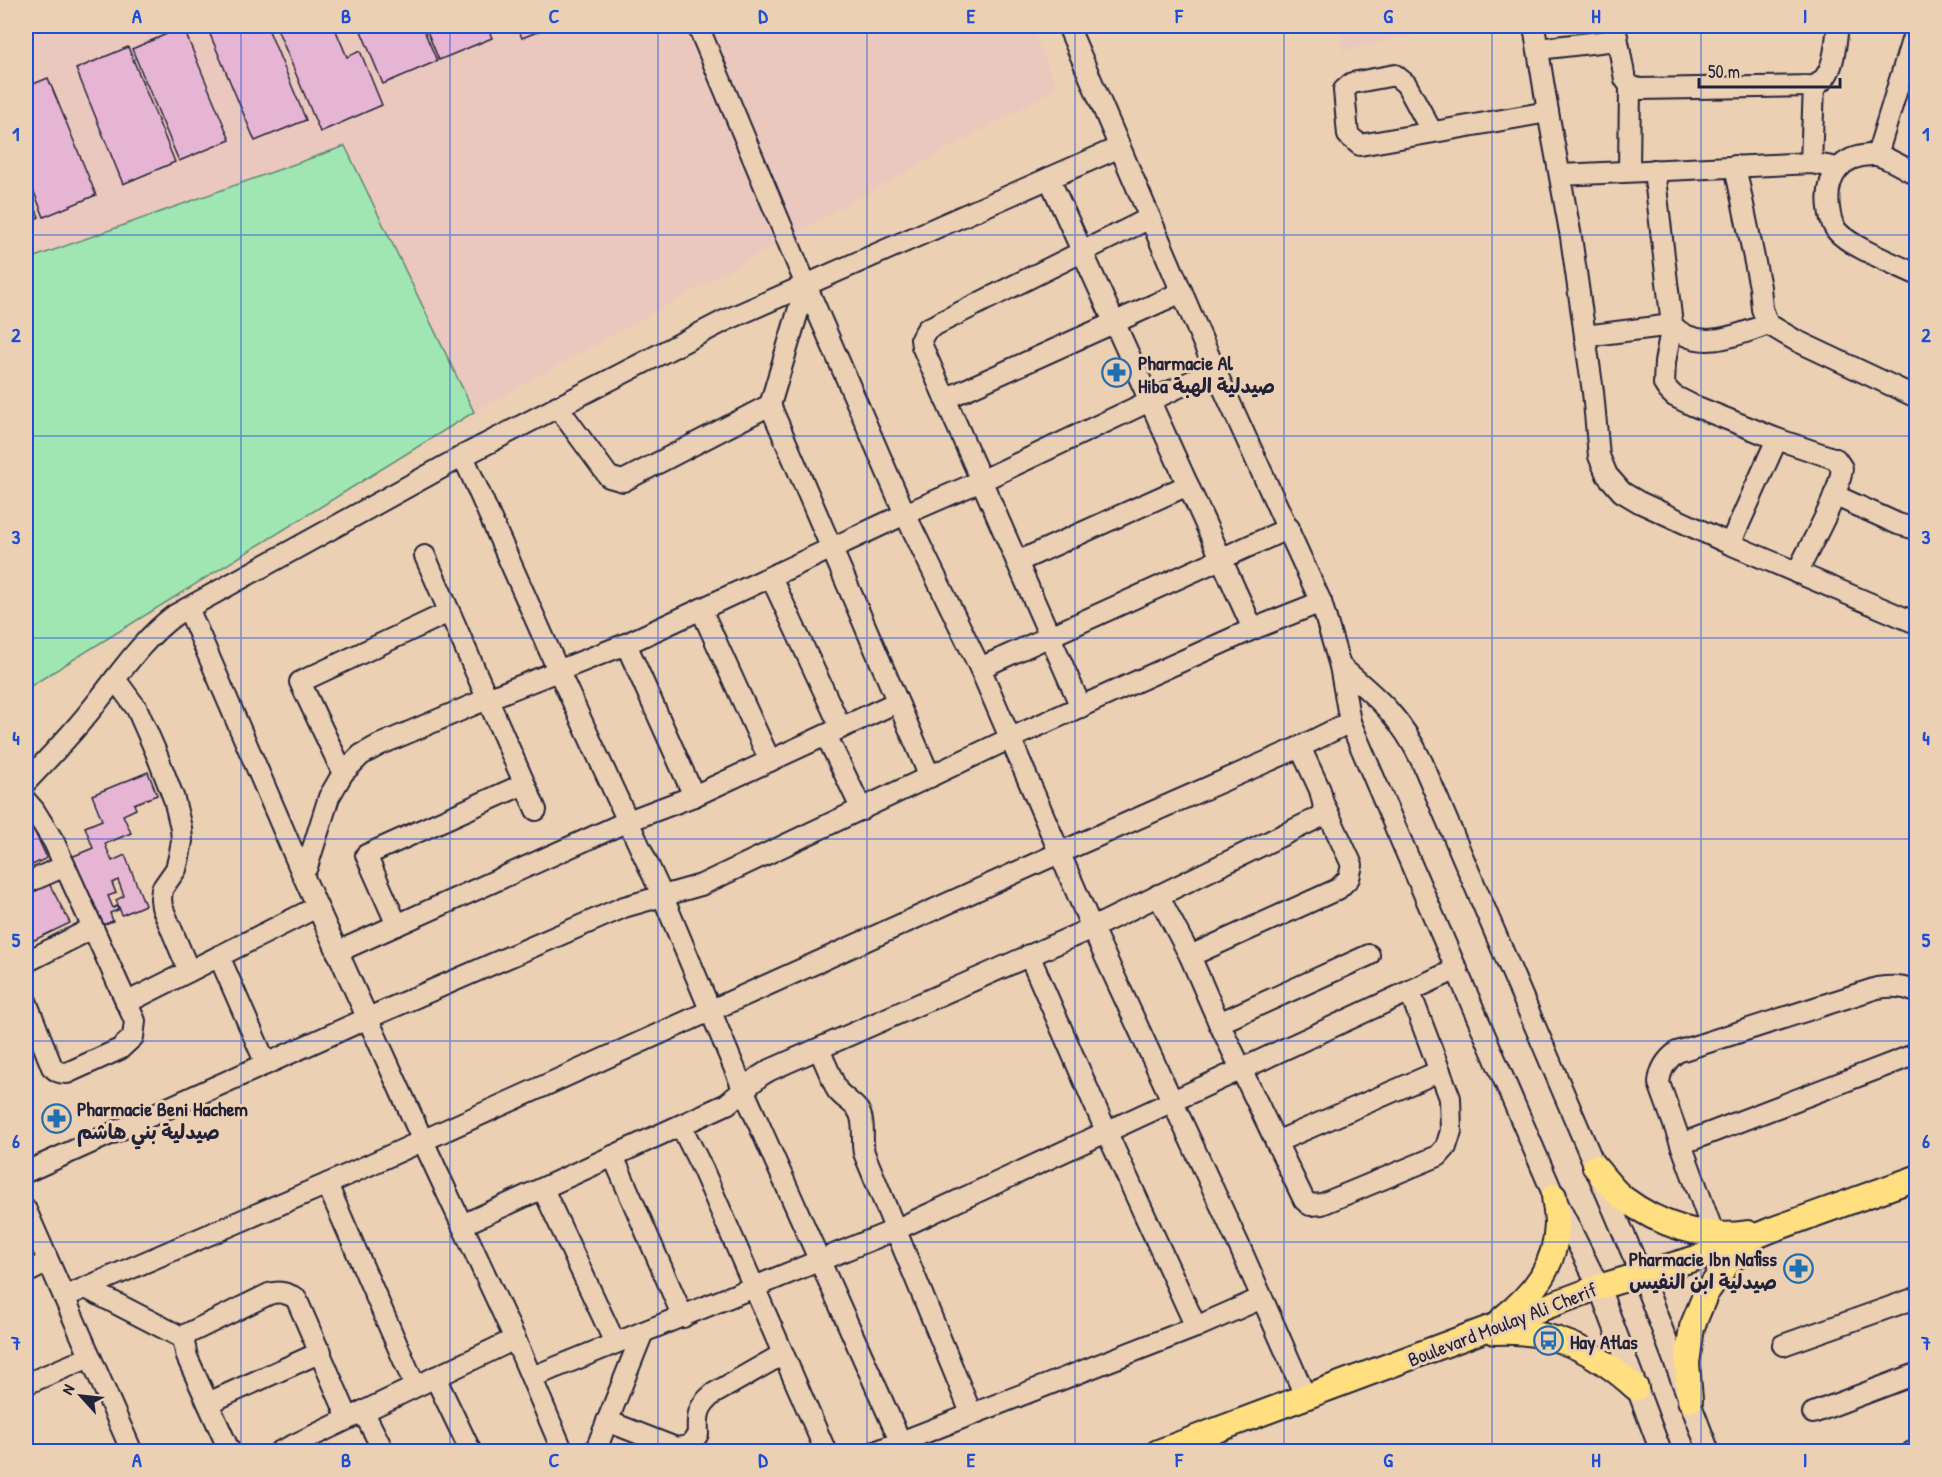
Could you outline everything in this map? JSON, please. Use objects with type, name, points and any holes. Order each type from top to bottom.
[{"type":"main road","points":[[1594,1167],[1622,1197],[1655,1219],[1717,1243]]},
{"type":"main road","name":"Boulevard Moulay Ali Cherif","points":[[1158,1452],[1599,1287],[1641,1274],[1717,1243],[1781,1227],[1917,1178]]},
{"type":"main road","points":[[1481,1332],[1524,1301],[1541,1278],[1552,1252],[1557,1224],[1554,1196]]},
{"type":"main road","points":[[1690,1400],[1687,1364],[1692,1327],[1706,1293],[1728,1263],[1757,1240],[1781,1227]]},
{"type":"main road","points":[[1481,1332],[1538,1334],[1565,1341],[1599,1358],[1636,1388]]},
{"type":"street","points":[[698,26],[905,514],[980,668],[1092,928],[1306,1398]]},
{"type":"street","points":[[1068,26],[1215,370],[1321,602],[1340,666],[1350,722],[1554,1196],[1599,1287],[1661,1452]]},
{"type":"street","points":[[1534,26],[1561,175],[1593,392],[1599,456],[1607,475],[1622,492],[1639,502],[1797,573],[1916,620]]},
{"type":"street","points":[[1538,49],[1616,33],[1625,79],[1630,86],[1639,90],[1814,86],[1826,79],[1836,47],[1838,26]]},
{"type":"street","points":[[1877,155],[1917,27]]},
{"type":"street","points":[[1432,132],[1407,84],[1395,75],[1352,83],[1344,90],[1348,135],[1360,145],[1548,112]]},
{"type":"street","points":[[1629,171],[1630,86]]},
{"type":"street","points":[[1811,162],[1814,86]]},
{"type":"street","points":[[26,782],[73,732],[160,626],[188,608],[463,456],[724,321],[1120,147]]},
{"type":"street","points":[[1917,174],[1877,155],[1861,156],[1848,160],[1838,168],[1830,182],[1828,199],[1831,219],[1843,237],[1917,274]]},
{"type":"street","points":[[1561,175],[1811,162],[1838,168]]},
{"type":"street","points":[[1735,166],[1760,287],[1762,309],[1768,324],[1795,340],[1917,397]]},
{"type":"street","points":[[1654,170],[1672,325],[1665,362],[1665,384],[1668,390],[1674,396],[1692,405],[1777,439],[1836,459],[1842,468],[1834,495],[1797,573]]},
{"type":"street","points":[[1049,178],[1253,630]]},
{"type":"street","points":[[1081,706],[945,399],[921,339],[927,329],[1150,218]]},
{"type":"street","points":[[806,285],[770,405],[930,777]]},
{"type":"street","points":[[945,399],[1182,292]]},
{"type":"street","points":[[1672,325],[1680,334],[1693,339],[1721,340],[1768,324]]},
{"type":"street","points":[[1585,336],[1672,325]]},
{"type":"street","points":[[302,873],[307,867],[329,797],[343,772],[361,756],[379,745],[626,644],[981,481],[1215,370]]},
{"type":"street","points":[[557,406],[609,477],[623,481],[770,405]]},
{"type":"street","points":[[1730,544],[1777,439]]},
{"type":"street","points":[[463,456],[558,670],[663,897],[744,1091],[902,1446]]},
{"type":"street","points":[[1017,562],[1188,485]]},
{"type":"street","points":[[1834,495],[1898,524],[1916,528]]},
{"type":"street","points":[[980,668],[1289,528]]},
{"type":"street","points":[[424,556],[536,810]]},
{"type":"street","points":[[771,577],[862,810]]},
{"type":"street","points":[[26,1172],[368,1018],[624,907],[701,885],[1081,706],[1321,602]]},
{"type":"street","points":[[188,608],[317,907],[515,1339],[563,1452]]},
{"type":"street","points":[[701,609],[770,762]]},
{"type":"street","points":[[343,772],[300,682],[449,612]]},
{"type":"street","points":[[626,644],[694,796]]},
{"type":"street","points":[[1340,666],[1378,698],[1413,744],[1641,1274],[1709,1452]]},
{"type":"street","points":[[116,679],[137,709],[174,799],[182,841],[176,869],[162,890],[160,899],[189,971]]},
{"type":"street","points":[[337,952],[628,821],[694,796],[897,702]]},
{"type":"street","points":[[64,1297],[327,1184],[1059,853],[1300,747],[1350,722]]},
{"type":"street","points":[[1190,956],[1338,889],[1349,878],[1352,865],[1300,747]]},
{"type":"street","points":[[397,925],[366,855],[524,784]]},
{"type":"street","points":[[26,801],[54,842],[135,1021],[133,1036],[120,1049],[67,1073],[56,1072],[30,1026],[26,1001]]},
{"type":"street","points":[[462,1225],[727,1104],[770,1070],[1092,928],[1328,813]]},
{"type":"street","points":[[26,883],[64,866]]},
{"type":"street","points":[[1158,896],[1190,956],[1219,1023],[1304,1200],[1310,1205],[1322,1204],[1438,1156],[1446,1147],[1451,1131],[1450,1098],[1410,992]]},
{"type":"street","points":[[126,1003],[317,907]]},
{"type":"street","points":[[26,963],[93,928]]},
{"type":"street","points":[[1029,955],[1196,1327]]},
{"type":"street","points":[[1219,1023],[1369,955]]},
{"type":"street","points":[[219,956],[266,1064]]},
{"type":"street","points":[[532,1377],[896,1230],[1457,969]]},
{"type":"street","points":[[1717,1243],[1682,1144],[1661,1093],[1659,1074],[1664,1065],[1677,1052],[1877,988],[1892,986],[1917,992]]},
{"type":"street","points":[[819,1049],[837,1090],[860,1113],[864,1152],[971,1413]]},
{"type":"street","points":[[1682,1144],[1917,1054]]},
{"type":"street","points":[[1276,1142],[1440,1071]]},
{"type":"street","points":[[681,1126],[703,1170],[826,1452]]},
{"type":"street","points":[[614,1156],[682,1317]]},
{"type":"street","points":[[327,1184],[416,1386]]},
{"type":"street","points":[[543,1188],[615,1343]]},
{"type":"street","points":[[26,1212],[132,1452]]},
{"type":"street","points":[[26,1273],[48,1262]]},
{"type":"street","points":[[86,1288],[183,1338]]},
{"type":"street","points":[[183,1338],[269,1294],[278,1292],[296,1298],[321,1352],[356,1415],[384,1452]]},
{"type":"street","points":[[875,1452],[902,1446],[971,1413],[1196,1327],[1262,1298]]},
{"type":"street","points":[[1783,1345],[1917,1298]]},
{"type":"street","points":[[595,1452],[643,1332]]},
{"type":"street","points":[[183,1338],[187,1357],[230,1452]]},
{"type":"street","points":[[279,1452],[515,1339]]},
{"type":"street","points":[[208,1403],[321,1352]]},
{"type":"street","points":[[607,1421],[676,1448],[688,1449],[699,1434],[697,1419],[704,1402],[713,1394],[783,1354]]},
{"type":"street","points":[[26,1384],[90,1357]]},
{"type":"street","points":[[1813,1413],[1917,1374]]},
{"type":"street","points":[[435,1377],[471,1452]]},
{"type":"street","points":[[1912,1452],[1917,1450]]},
{"type":"shaded area","points":[[26,26],[1031,26],[1057,88],[474,412],[345,146],[26,260]]},
{"type":"shaded area","points":[[1338,26],[1443,26],[1343,51]]},
{"type":"green space","points":[[345,146],[474,412],[26,689],[26,260]]},
{"type":"building","points":[[267,26],[306,120],[255,141],[207,27]]},
{"type":"building","points":[[276,26],[334,26],[347,57],[360,51],[382,105],[320,132]]},
{"type":"building","points":[[359,26],[422,26],[437,61],[383,84]]},
{"type":"building","points":[[425,26],[487,26],[492,38],[439,60]]},
{"type":"building","points":[[517,26],[552,26],[522,38]]},
{"type":"building","points":[[183,27],[230,140],[179,161],[132,49]]},
{"type":"building","points":[[128,47],[175,162],[123,184],[76,69]]},
{"type":"building","points":[[48,78],[96,195],[44,217],[26,172],[26,87]]},
{"type":"building","points":[[26,185],[39,217],[26,223]]},
{"type":"building","points":[[148,772],[157,795],[134,804],[136,809],[123,815],[131,833],[105,844],[112,861],[125,855],[145,905],[122,915],[116,900],[124,896],[118,880],[112,883],[116,893],[108,896],[113,908],[117,906],[118,910],[110,913],[113,921],[97,927],[69,858],[93,848],[85,827],[102,820],[92,795]]},
{"type":"building","points":[[34,830],[47,858],[26,868],[26,834]]},
{"type":"building","points":[[45,876],[70,923],[26,944],[26,886]]},
{"type":"place","name":"Pharmacie Al Hiba صيدلية الهبة","points":[[1117,373]]},
{"type":"place","name":"Pharmacie Beni Hachem صيدلية بني هاشم","points":[[56,1119]]},
{"type":"place","name":"Pharmacie Ibn Nafiss صيدلية ابن النفيس","points":[[1798,1269]]},
{"type":"place","name":"Hay Atlas","points":[[1549,1341]]}]
